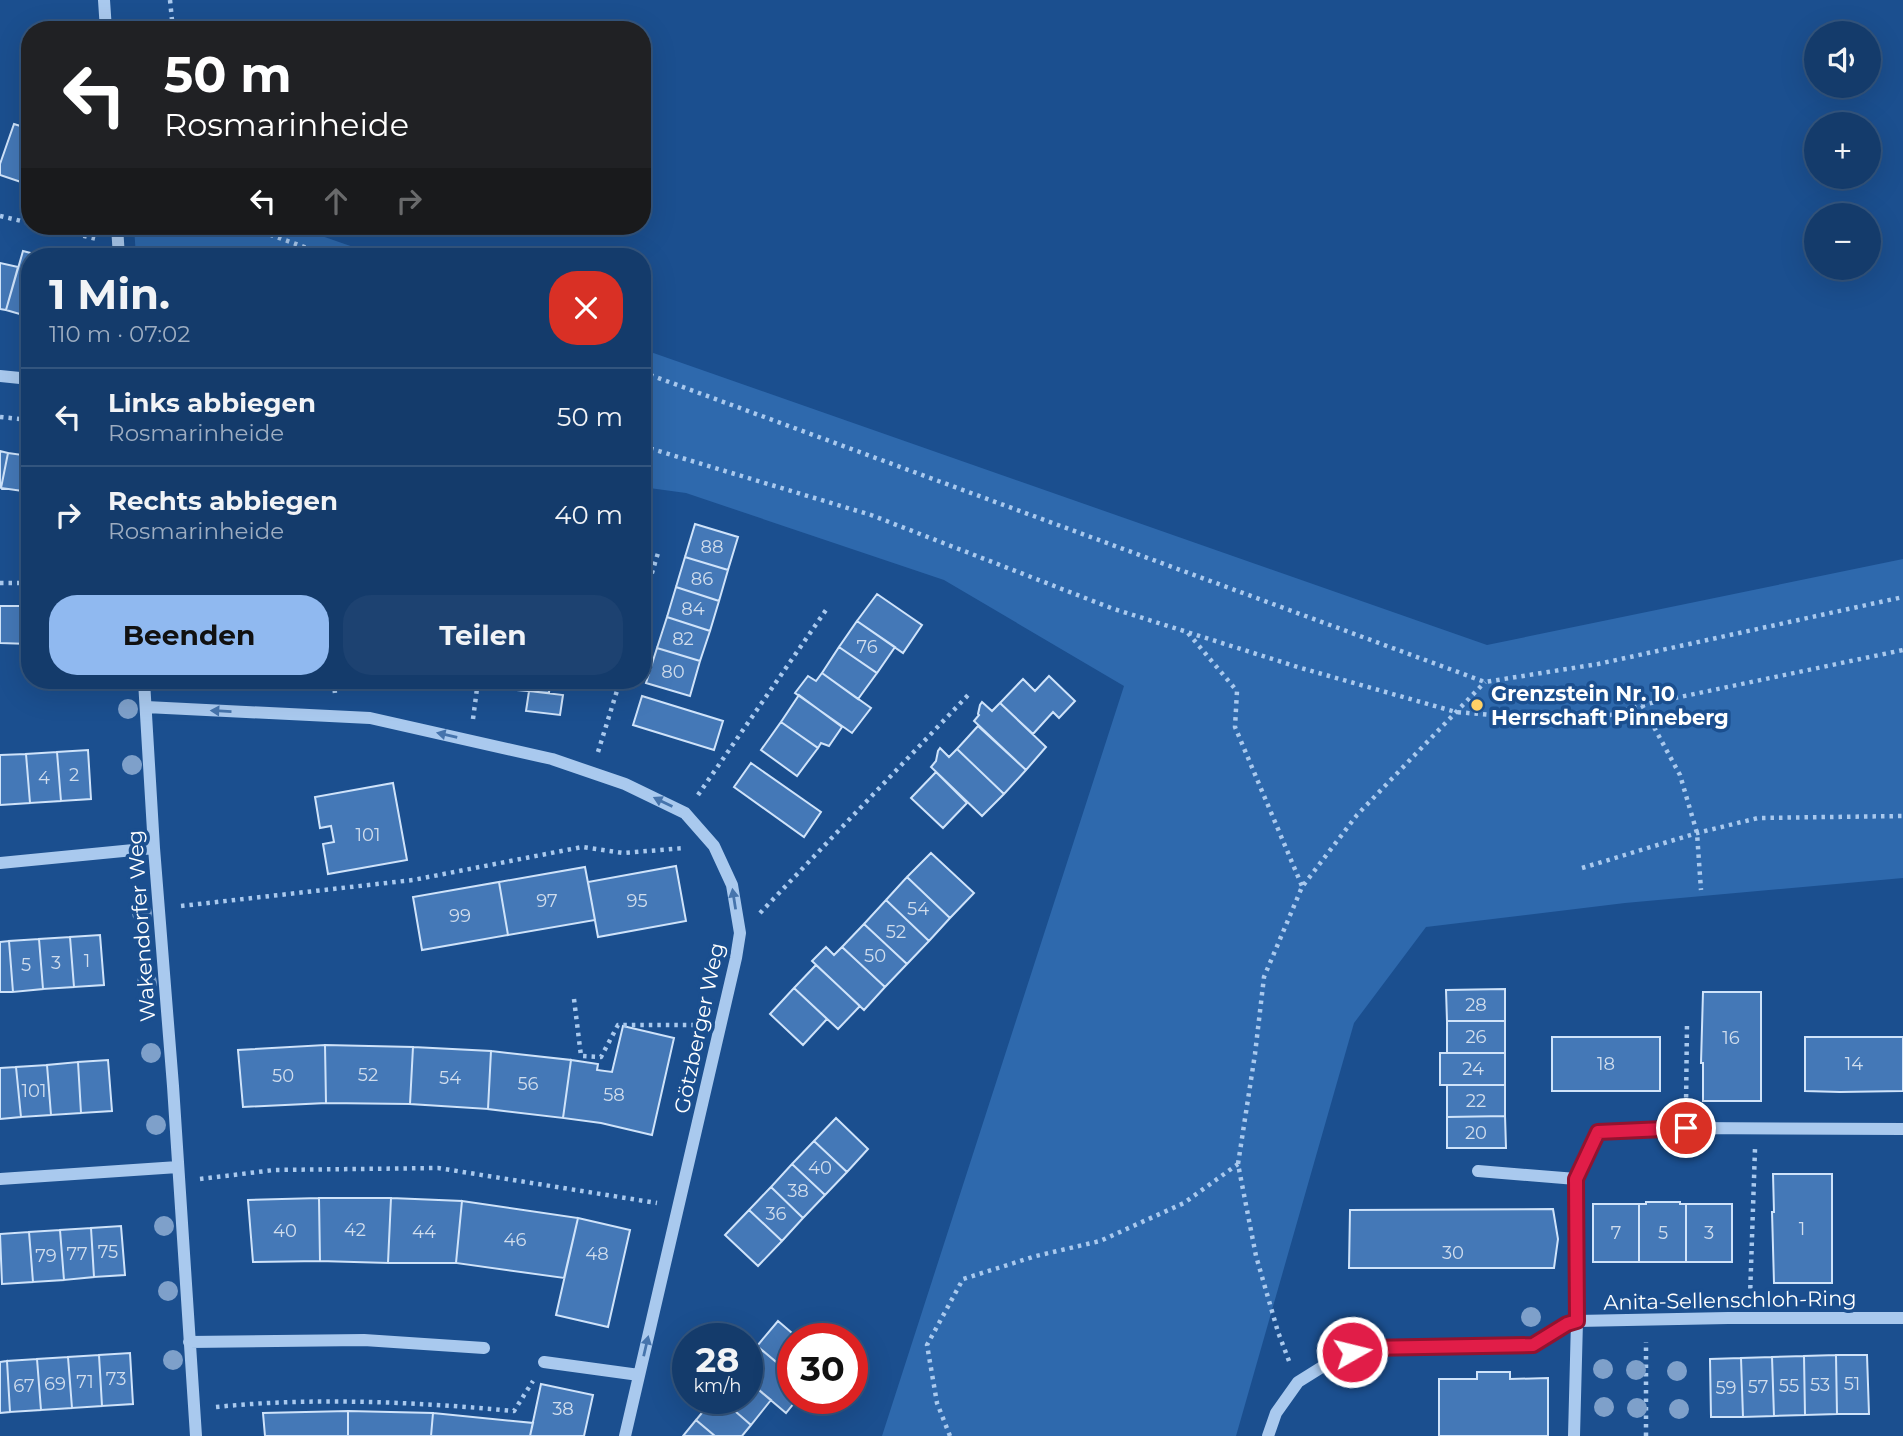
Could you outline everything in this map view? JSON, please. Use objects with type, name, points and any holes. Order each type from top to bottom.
[{"type":"street","points":[[104,0],[105,21]]},
{"type":"street","points":[[0,376],[21,378]]},
{"type":"street","name":"Wakendorfer Weg","points":[[145,689],[196,1436]]},
{"type":"street","name":"Götzberger Weg","points":[[146,707],[370,718],[552,759],[625,784],[685,813],[714,846],[732,885],[740,933],[625,1436]]},
{"type":"street","points":[[0,863],[154,848]]},
{"type":"street","points":[[1574,1436],[1577,1321],[1576,1179],[1598,1132],[1686,1128],[1903,1129]]},
{"type":"street","points":[[0,1179],[178,1167]]},
{"type":"street","points":[[1478,1171],[1576,1179]]},
{"type":"street","name":"Anita-Sellenschloh-Ring","points":[[1268,1436],[1276,1413],[1298,1382],[1338,1357],[1366,1348],[1533,1345],[1567,1324],[1577,1321],[1903,1318]]},
{"type":"street","points":[[189,1342],[364,1340],[484,1348]]},
{"type":"street","points":[[544,1362],[639,1375]]},
{"type":"path","points":[[170,0],[172,21]]},
{"type":"path","points":[[0,216],[21,221]]},
{"type":"path","points":[[69,235],[110,248]]},
{"type":"path","points":[[271,235],[307,248]]},
{"type":"path","points":[[651,375],[1485,682],[1598,664],[1903,597]]},
{"type":"path","points":[[0,417],[21,420]]},
{"type":"path","points":[[651,449],[871,515],[1111,608],[1301,668],[1456,712],[1585,723],[1642,705],[1903,650]]},
{"type":"path","points":[[651,576],[658,553]]},
{"type":"path","points":[[0,583],[21,583]]},
{"type":"path","points":[[685,813],[825,610]]},
{"type":"path","points":[[1188,633],[1237,691],[1235,727],[1302,887]]},
{"type":"path","points":[[1298,1382],[1278,1332],[1256,1256],[1238,1164],[1264,977],[1302,887],[1357,815],[1485,682]]},
{"type":"path","points":[[470,741],[477,689]]},
{"type":"path","points":[[592,772],[618,689]]},
{"type":"path","points":[[740,933],[971,692]]},
{"type":"path","points":[[1642,705],[1680,775],[1697,833],[1701,890]]},
{"type":"path","points":[[1582,868],[1697,833],[1758,818],[1903,816]]},
{"type":"path","points":[[159,908],[413,880],[582,848],[623,853],[714,846]]},
{"type":"path","points":[[574,999],[581,1056],[601,1057],[618,1025],[721,1025]]},
{"type":"path","points":[[1686,1128],[1687,1023]]},
{"type":"path","points":[[1750,1319],[1755,1129]]},
{"type":"path","points":[[950,1436],[937,1403],[927,1345],[963,1279],[1036,1256],[1100,1241],[1184,1203],[1238,1164]]},
{"type":"path","points":[[179,1182],[274,1170],[438,1168],[679,1206]]},
{"type":"path","points":[[1646,1320],[1646,1436]]},
{"type":"path","points":[[194,1410],[266,1402],[436,1404],[514,1411],[535,1379]]},
{"type":"shaded area","points":[[135,235],[319,235],[356,248],[135,248]]},
{"type":"shaded area","points":[[651,352],[1487,645],[1903,559],[1903,878],[1625,903],[1426,927],[1354,1023],[1236,1436],[882,1436],[1124,686],[944,580],[686,493],[651,488]]},
{"type":"building","points":[[14,124],[21,126],[21,182],[0,175],[0,164]]},
{"type":"building","points":[[21,258],[21,314],[6,310]]},
{"type":"building","points":[[0,263],[18,267],[6,310],[0,309]]},
{"type":"building","points":[[0,451],[8,453],[1,488],[0,487]]},
{"type":"building","points":[[8,453],[21,455],[21,491],[1,488]]},
{"type":"building","points":[[695,524],[738,537],[728,570],[685,557]]},
{"type":"building","points":[[685,557],[728,570],[719,601],[676,587]]},
{"type":"building","points":[[676,587],[719,601],[710,631],[667,617]]},
{"type":"building","points":[[877,594],[922,625],[903,653],[857,621]]},
{"type":"building","points":[[0,606],[21,606],[21,644],[0,643]]},
{"type":"building","points":[[667,617],[710,631],[700,661],[657,648]]},
{"type":"building","points":[[857,621],[895,647],[877,673],[839,647]]},
{"type":"building","points":[[839,647],[877,673],[858,699],[822,673]]},
{"type":"building","points":[[657,648],[700,661],[690,696],[651,684],[651,667]]},
{"type":"building","points":[[822,673],[871,708],[852,733],[795,693],[808,676],[816,681]]},
{"type":"building","points":[[1049,676],[1075,701],[1059,718],[1053,712],[1033,734],[1000,703],[1023,679],[1035,691]]},
{"type":"building","points":[[504,689],[549,689],[549,693]]},
{"type":"building","points":[[529,691],[563,695],[560,715],[526,711]]},
{"type":"building","points":[[799,695],[842,727],[829,746],[821,743],[818,748],[781,722]]},
{"type":"building","points":[[642,696],[723,721],[714,750],[633,725]]},
{"type":"building","points":[[982,702],[992,711],[1000,703],[1046,747],[1026,770],[974,721],[979,715]]},
{"type":"building","points":[[781,722],[818,748],[797,776],[761,750]]},
{"type":"building","points":[[978,726],[1026,770],[1004,794],[957,749]]},
{"type":"building","points":[[940,748],[949,757],[957,749],[1004,794],[982,816],[931,767]]},
{"type":"building","points":[[88,750],[91,799],[61,801],[57,752]]},
{"type":"building","points":[[57,752],[61,801],[30,803],[26,754]]},
{"type":"building","points":[[26,754],[30,803],[0,805],[0,755]]},
{"type":"building","points":[[751,763],[821,812],[804,837],[734,787]]},
{"type":"building","points":[[936,772],[967,803],[943,828],[911,798]]},
{"type":"building","points":[[393,783],[407,860],[328,874],[323,844],[334,842],[331,826],[320,828],[315,797]]},
{"type":"building","points":[[931,853],[974,893],[950,918],[907,877]]},
{"type":"building","points":[[676,866],[686,921],[598,937],[588,882]]},
{"type":"building","points":[[585,867],[595,920],[508,935],[499,882]]},
{"type":"building","points":[[907,877],[950,918],[929,941],[886,900]]},
{"type":"building","points":[[499,882],[508,935],[422,950],[413,897]]},
{"type":"building","points":[[886,900],[929,941],[907,964],[864,924]]},
{"type":"building","points":[[864,924],[907,964],[885,987],[842,947]]},
{"type":"building","points":[[100,935],[104,985],[74,987],[70,937]]},
{"type":"building","points":[[70,937],[74,987],[43,989],[39,939]]},
{"type":"building","points":[[39,939],[43,989],[13,992],[9,941]]},
{"type":"building","points":[[9,941],[13,992],[0,992],[0,942]]},
{"type":"building","points":[[826,947],[834,955],[842,947],[885,987],[864,1010],[812,961]]},
{"type":"building","points":[[816,965],[860,1006],[838,1029],[794,988]]},
{"type":"building","points":[[794,988],[827,1019],[803,1045],[770,1014]]},
{"type":"building","points":[[1505,989],[1505,1021],[1447,1021],[1446,990]]},
{"type":"building","points":[[1703,992],[1761,992],[1761,1101],[1703,1101]]},
{"type":"building","points":[[1447,1021],[1505,1021],[1505,1053],[1447,1053]]},
{"type":"building","points":[[623,1026],[674,1038],[652,1135],[601,1123],[563,1118],[571,1060],[598,1064],[597,1070],[612,1072]]},
{"type":"building","points":[[1552,1037],[1660,1037],[1660,1091],[1552,1091]]},
{"type":"building","points":[[1805,1037],[1903,1037],[1903,1091],[1805,1091]]},
{"type":"building","points":[[325,1045],[326,1103],[243,1107],[238,1050]]},
{"type":"building","points":[[325,1045],[413,1047],[410,1104],[326,1103]]},
{"type":"building","points":[[413,1047],[491,1051],[488,1109],[410,1104]]},
{"type":"building","points":[[491,1051],[571,1060],[563,1118],[488,1109]]},
{"type":"building","points":[[1440,1053],[1505,1053],[1505,1085],[1440,1085]]},
{"type":"building","points":[[108,1060],[112,1111],[81,1113],[78,1062]]},
{"type":"building","points":[[78,1062],[81,1113],[51,1115],[47,1065]]},
{"type":"building","points":[[47,1065],[51,1115],[21,1117],[16,1067]]},
{"type":"building","points":[[16,1067],[21,1117],[0,1119],[0,1068]]},
{"type":"building","points":[[1447,1085],[1505,1085],[1505,1116],[1447,1117]]},
{"type":"building","points":[[1505,1116],[1506,1148],[1447,1148],[1447,1117]]},
{"type":"building","points":[[836,1118],[868,1149],[847,1172],[814,1141]]},
{"type":"building","points":[[814,1141],[847,1172],[825,1195],[792,1164]]},
{"type":"building","points":[[792,1164],[825,1195],[803,1218],[771,1187]]},
{"type":"building","points":[[1773,1174],[1832,1174],[1832,1283],[1774,1283]]},
{"type":"building","points":[[771,1187],[803,1218],[782,1241],[749,1210]]},
{"type":"building","points":[[319,1198],[320,1261],[253,1262],[248,1200]]},
{"type":"building","points":[[319,1198],[391,1198],[388,1263],[320,1261]]},
{"type":"building","points":[[391,1198],[462,1201],[456,1263],[388,1263]]},
{"type":"building","points":[[462,1201],[578,1218],[564,1278],[456,1263]]},
{"type":"building","points":[[1593,1204],[1639,1204],[1639,1262],[1593,1262]]},
{"type":"building","points":[[1639,1204],[1686,1204],[1686,1262],[1639,1262]]},
{"type":"building","points":[[1686,1204],[1732,1204],[1732,1262],[1686,1262]]},
{"type":"building","points":[[1553,1209],[1558,1239],[1554,1268],[1349,1268],[1350,1210]]},
{"type":"building","points":[[749,1210],[782,1241],[758,1266],[725,1235]]},
{"type":"building","points":[[578,1218],[630,1230],[608,1327],[556,1315]]},
{"type":"building","points":[[121,1226],[125,1275],[94,1277],[91,1228]]},
{"type":"building","points":[[91,1228],[94,1277],[64,1280],[60,1230]]},
{"type":"building","points":[[60,1230],[64,1280],[33,1282],[29,1232]]},
{"type":"building","points":[[29,1232],[33,1282],[2,1284],[0,1234]]},
{"type":"building","points":[[778,1321],[780,1323],[777,1323],[777,1363],[763,1351],[763,1339]]},
{"type":"building","points":[[763,1351],[777,1363],[777,1405],[763,1394]]},
{"type":"building","points":[[130,1353],[133,1404],[102,1406],[99,1355]]},
{"type":"building","points":[[99,1355],[102,1406],[72,1408],[68,1357]]},
{"type":"building","points":[[1836,1355],[1867,1355],[1869,1414],[1837,1414]]},
{"type":"building","points":[[1836,1355],[1837,1414],[1805,1415],[1804,1356]]},
{"type":"building","points":[[1804,1356],[1805,1415],[1774,1416],[1772,1357]]},
{"type":"building","points":[[68,1357],[72,1408],[41,1410],[37,1359]]},
{"type":"building","points":[[1772,1357],[1774,1416],[1743,1417],[1741,1358]]},
{"type":"building","points":[[1741,1358],[1743,1417],[1711,1417],[1710,1359]]},
{"type":"building","points":[[37,1359],[41,1410],[10,1412],[7,1361]]},
{"type":"building","points":[[7,1361],[10,1412],[0,1413],[0,1362]]},
{"type":"building","points":[[1477,1372],[1510,1372],[1510,1379],[1548,1378],[1548,1436],[1439,1436],[1439,1379],[1477,1379]]},
{"type":"building","points":[[541,1384],[593,1395],[584,1436],[530,1436]]},
{"type":"building","points":[[763,1393],[771,1400],[763,1410]]},
{"type":"building","points":[[348,1411],[348,1436],[265,1436],[263,1413]]},
{"type":"building","points":[[348,1411],[433,1413],[431,1436],[348,1436]]},
{"type":"building","points":[[433,1413],[533,1423],[530,1436],[431,1436]]},
{"type":"building","points":[[701,1414],[738,1414],[751,1425],[742,1436],[715,1436],[696,1420]]},
{"type":"building","points":[[738,1414],[760,1414],[751,1425]]},
{"type":"building","points":[[696,1420],[715,1436],[683,1436]]},
{"type":"place","name":"Grenzstein Nr. 10 Herrschaft Pinneberg","points":[[1477,705]]},
{"type":"route","points":[[1352,1352],[1366,1348],[1533,1345],[1567,1324],[1577,1321],[1576,1179],[1598,1132],[1686,1128]]}]
